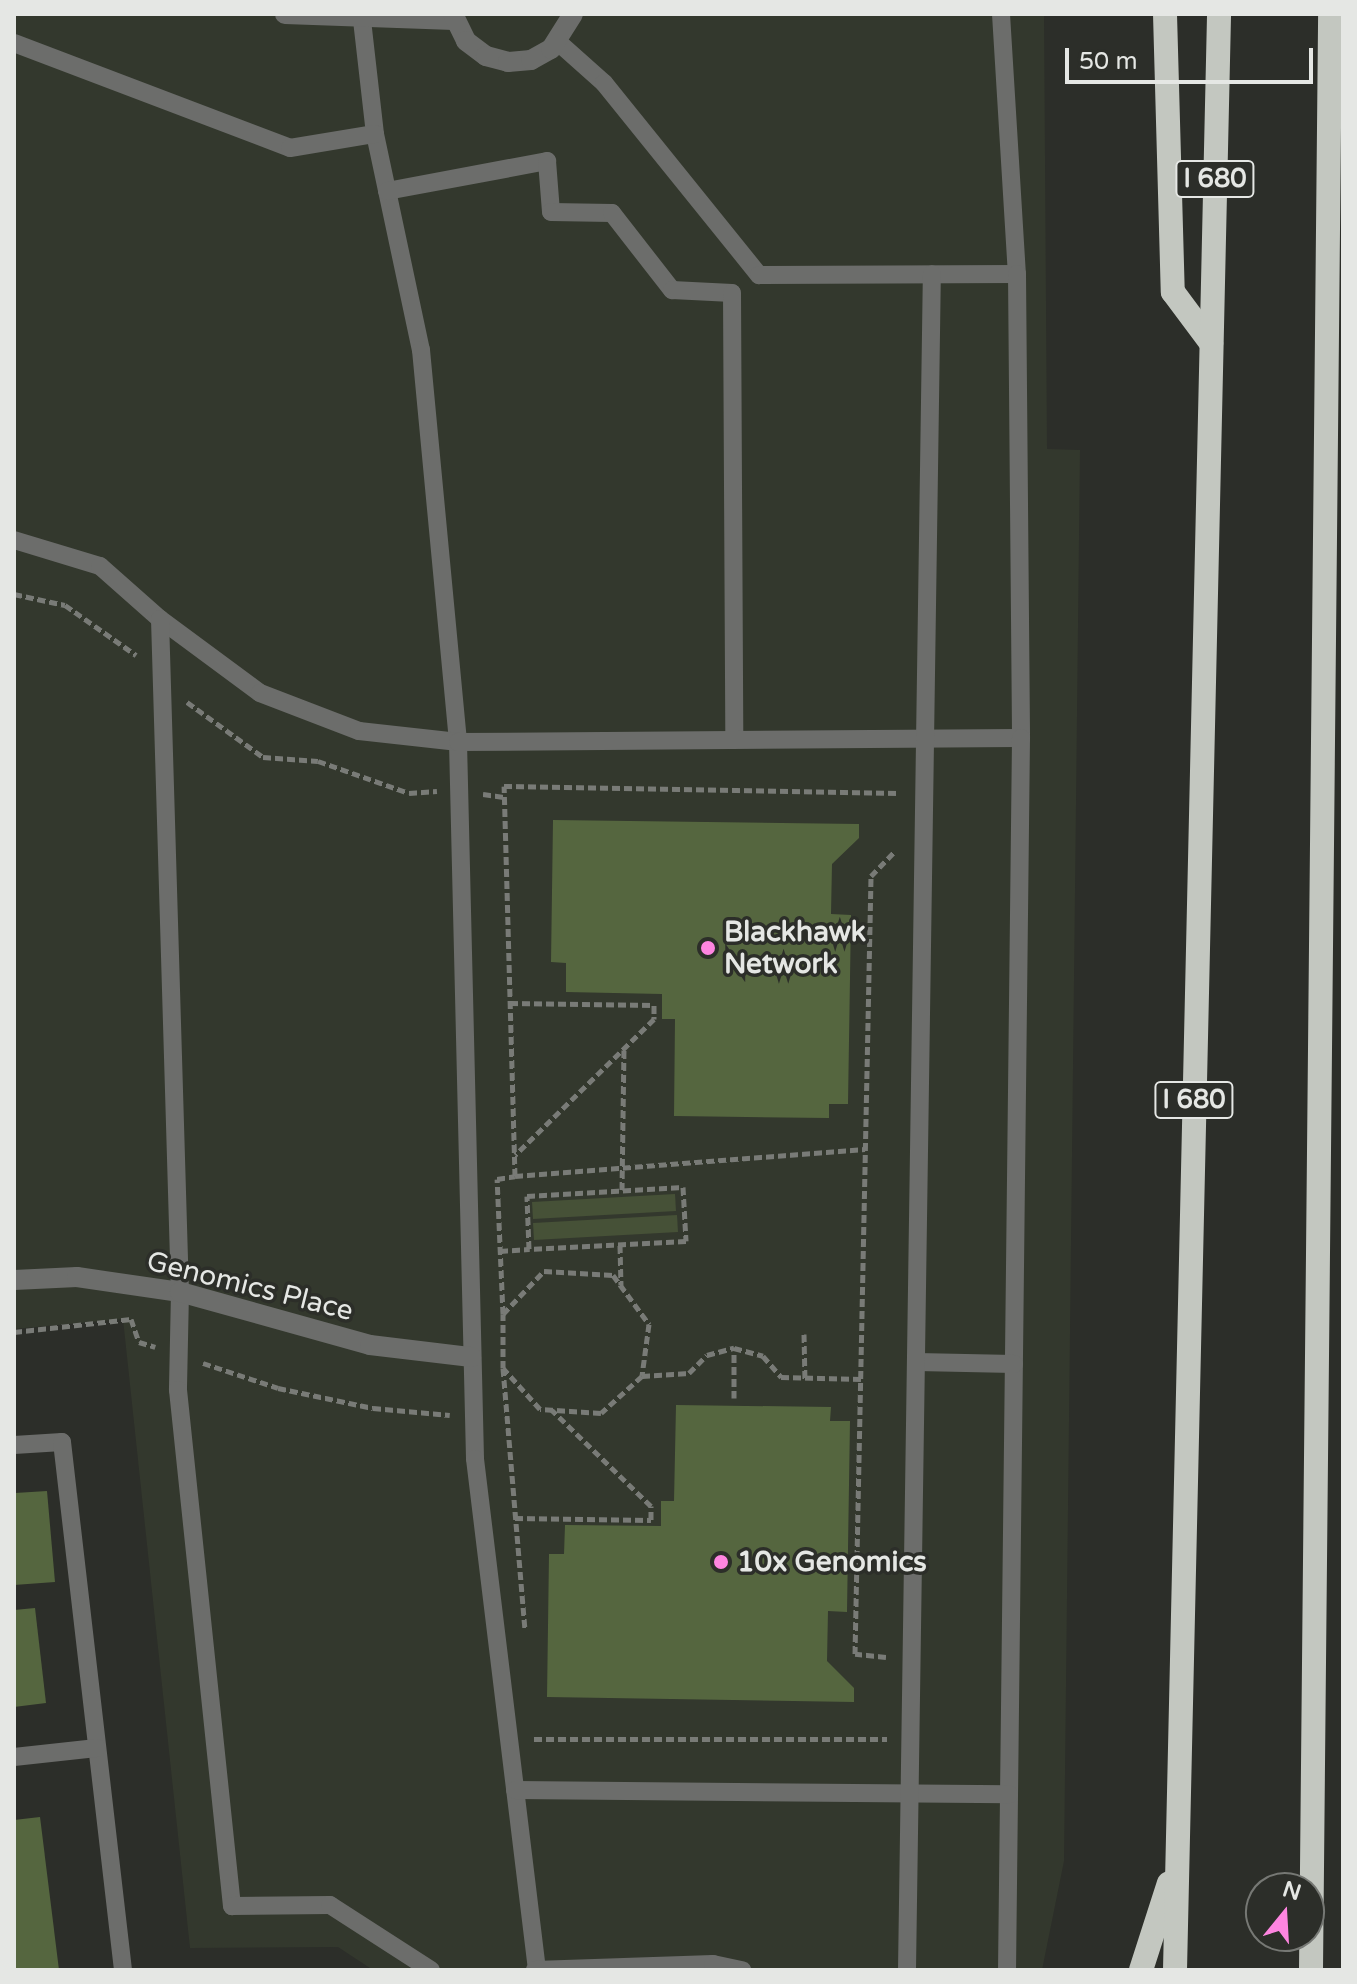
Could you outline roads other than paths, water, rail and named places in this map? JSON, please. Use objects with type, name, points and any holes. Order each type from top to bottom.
[{"type":"highway","points":[[1165,14],[1173,292],[1211,343]]},
{"type":"highway","name":"I 680","points":[[1175,1970],[1219,14]]},
{"type":"highway","points":[[1311,1970],[1330,14]]},
{"type":"highway","points":[[1325,565],[1343,545]]},
{"type":"highway","points":[[1141,1970],[1177,1857]]},
{"type":"street","points":[[285,14],[362,20],[454,17],[466,41],[486,56],[508,62],[531,60],[558,42],[573,14]]},
{"type":"street","name":"Genomics Place","points":[[14,1280],[77,1277],[180,1292],[370,1345],[471,1357]]},
{"type":"lane","points":[[1001,14],[1017,274],[1021,738],[1007,1970]]},
{"type":"lane","points":[[362,20],[375,134],[421,350],[458,742],[474,1418],[536,1970],[713,1964],[742,1970]]},
{"type":"lane","points":[[558,42],[604,83],[759,275]]},
{"type":"lane","points":[[14,43],[290,148],[375,134]]},
{"type":"lane","points":[[387,191],[547,161],[551,212],[612,213],[672,290],[732,293],[759,275],[1017,274]]},
{"type":"lane","points":[[907,1970],[913,1794],[932,274]]},
{"type":"lane","points":[[732,293],[734,740]]},
{"type":"lane","points":[[14,540],[100,566],[160,619],[260,693],[359,731],[458,742],[1021,738]]},
{"type":"lane","points":[[160,619],[180,1292],[178,1390],[232,1906],[330,1905],[431,1970]]},
{"type":"lane","points":[[917,1362],[1014,1364]]},
{"type":"lane","points":[[14,1445],[62,1442],[123,1970]]},
{"type":"lane","points":[[14,1757],[97,1748]]},
{"type":"lane","points":[[515,1790],[1009,1794]]},
{"type":"place","name":"Blackhawk Network","points":[[708,948]]},
{"type":"place","name":"10x Genomics","points":[[721,1562]]}]
